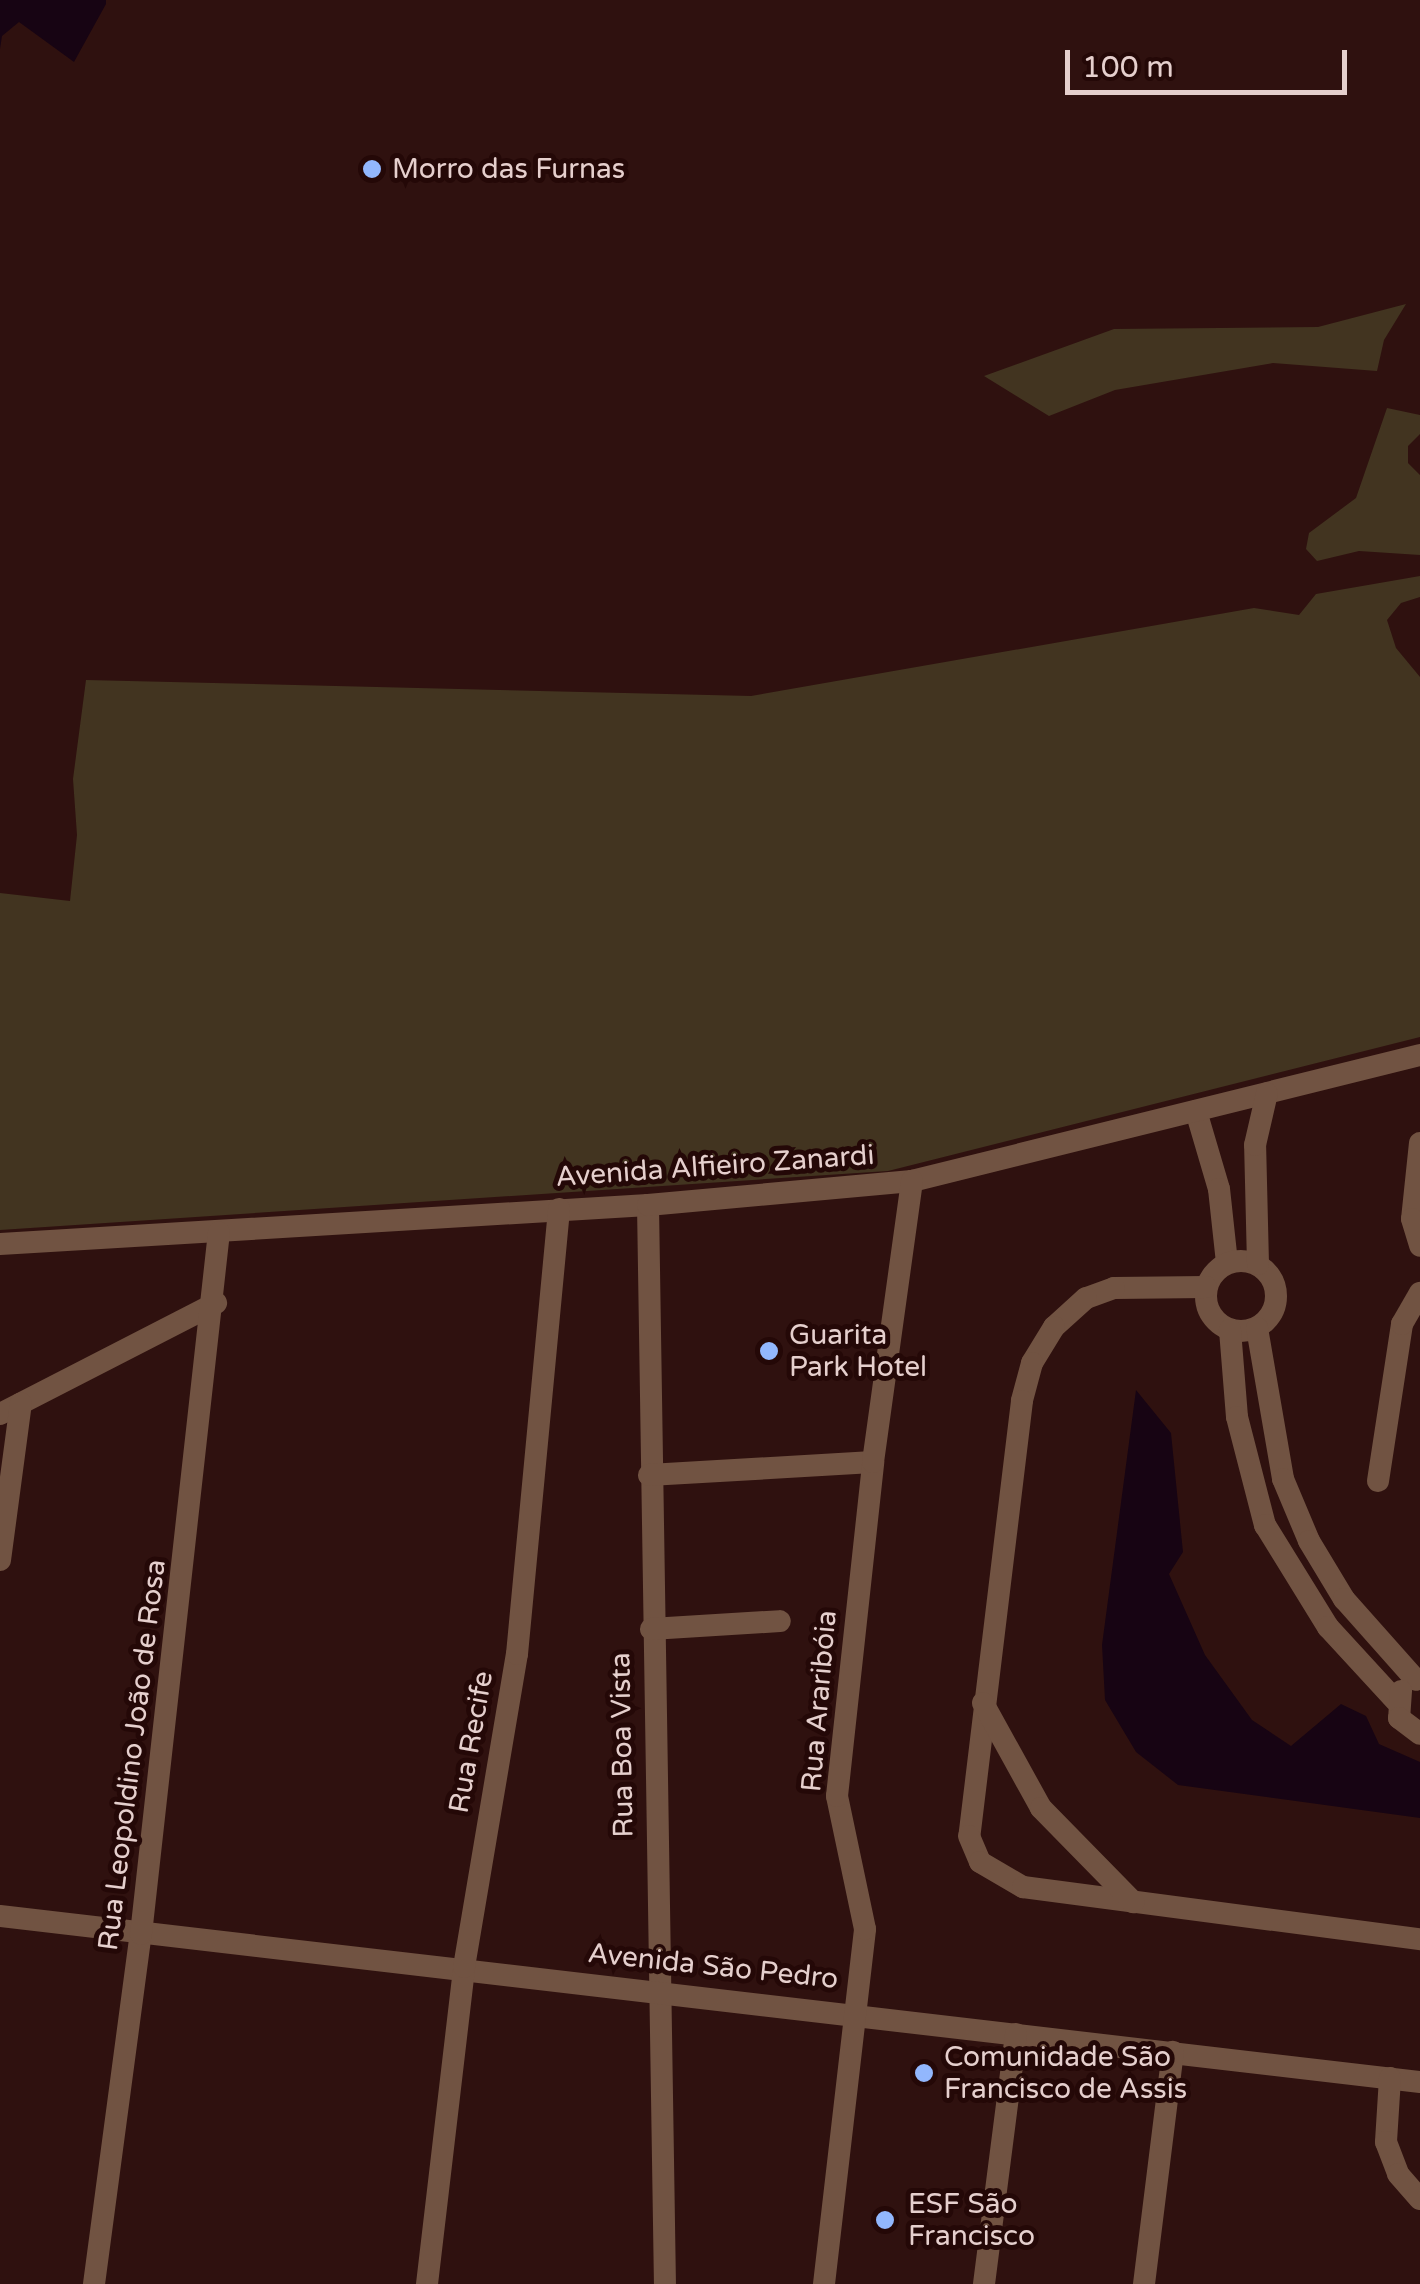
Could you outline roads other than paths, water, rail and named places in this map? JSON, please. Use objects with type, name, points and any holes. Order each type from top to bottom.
[{"type":"street","name":"Avenida Alfieiro Zanardi","points":[[0,1244],[648,1205],[912,1181],[1420,1055]]},
{"type":"street","points":[[1230,1330],[1257,1328],[1273,1312],[1276,1291],[1258,1264],[1255,1146],[1267,1093]]},
{"type":"street","points":[[1196,1111],[1219,1189],[1227,1263],[1206,1287],[1208,1308],[1230,1330],[1237,1417],[1265,1525],[1328,1628],[1396,1701],[1404,1726],[1420,1734]]},
{"type":"street","points":[[1420,1143],[1412,1220],[1420,1246]]},
{"type":"street","name":"Rua Araribóia","points":[[824,2284],[858,2011],[862,1895],[837,1796],[873,1462],[912,1181]]},
{"type":"street","name":"Rua Boa Vista","points":[[648,1205],[656,1994],[665,2284]]},
{"type":"street","name":"Rua Recife","points":[[427,2284],[464,1967],[517,1654],[559,1209]]},
{"type":"street","name":"Rua Leopoldino João de Rosa","points":[[94,2284],[141,1934],[216,1304],[219,1232]]},
{"type":"street","points":[[1227,1263],[1258,1264]]},
{"type":"street","points":[[1206,1287],[1114,1288],[1086,1298],[1054,1326],[1032,1363],[1022,1401],[969,1806],[969,1836],[980,1862],[1023,1887],[1420,1940]]},
{"type":"street","points":[[1378,1481],[1402,1324],[1420,1293]]},
{"type":"street","points":[[0,1560],[10,1408],[216,1304]]},
{"type":"street","points":[[1257,1328],[1283,1479],[1309,1541],[1344,1599],[1418,1680],[1396,1701]]},
{"type":"street","points":[[649,1475],[873,1462]]},
{"type":"street","points":[[651,1628],[780,1621]]},
{"type":"street","points":[[983,1702],[1041,1808],[1134,1902]]},
{"type":"street","name":"Avenida São Pedro","points":[[0,1916],[464,1967],[656,1994],[858,2011],[1016,2034],[1420,2082]]},
{"type":"street","points":[[984,2284],[1016,2034]]},
{"type":"street","points":[[1144,2284],[1173,2052]]},
{"type":"street","points":[[1390,2078],[1386,2142],[1398,2174],[1420,2199]]},
{"type":"place","name":"Morro das Furnas","points":[[372,169]]},
{"type":"place","name":"Guarita Park Hotel","points":[[769,1351]]},
{"type":"place","name":"Comunidade São Francisco de Assis","points":[[924,2073]]},
{"type":"place","name":"ESF São Francisco","points":[[885,2220]]}]
